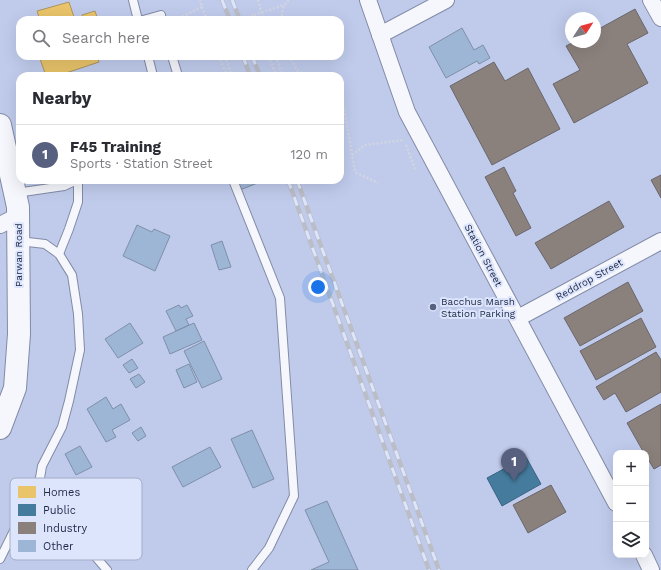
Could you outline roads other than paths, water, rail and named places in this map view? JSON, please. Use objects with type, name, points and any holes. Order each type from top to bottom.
[{"type":"main road","name":"Parwan Road","points":[[0,125],[14,193],[9,220],[18,241],[19,334],[15,388],[0,428]]},
{"type":"street","name":"Station Street","points":[[368,0],[407,112],[613,497]]},
{"type":"street","points":[[380,35],[446,0]]},
{"type":"street","points":[[651,0],[661,18]]},
{"type":"street","name":"Reddrop Street","points":[[518,318],[661,240]]},
{"type":"street","points":[[646,558],[652,570]]},
{"type":"lane","points":[[133,0],[137,16]]},
{"type":"lane","points":[[149,60],[152,72]]},
{"type":"lane","points":[[173,60],[177,72]]},
{"type":"lane","points":[[14,193],[64,186],[69,184]]},
{"type":"lane","points":[[59,254],[78,202],[78,184]]},
{"type":"lane","points":[[235,184],[280,298],[294,496],[269,548],[252,570]]},
{"type":"lane","points":[[18,241],[45,244],[59,254],[72,275],[78,314],[80,350],[69,401],[62,427],[42,466],[40,478]]},
{"type":"lane","points":[[0,559],[10,539]]},
{"type":"lane","points":[[98,560],[107,570]]},
{"type":"railway","points":[[222,0],[228,16]]},
{"type":"railway","points":[[232,0],[238,16]]},
{"type":"railway","points":[[244,60],[249,72]]},
{"type":"railway","points":[[254,60],[258,72]]},
{"type":"railway","points":[[289,184],[429,570]]},
{"type":"railway","points":[[298,184],[439,570]]},
{"type":"place","name":"Bacchus Marsh Station Parking","points":[[433,307]]},
{"type":"place","name":"F45 Training","points":[[514,481]]}]
